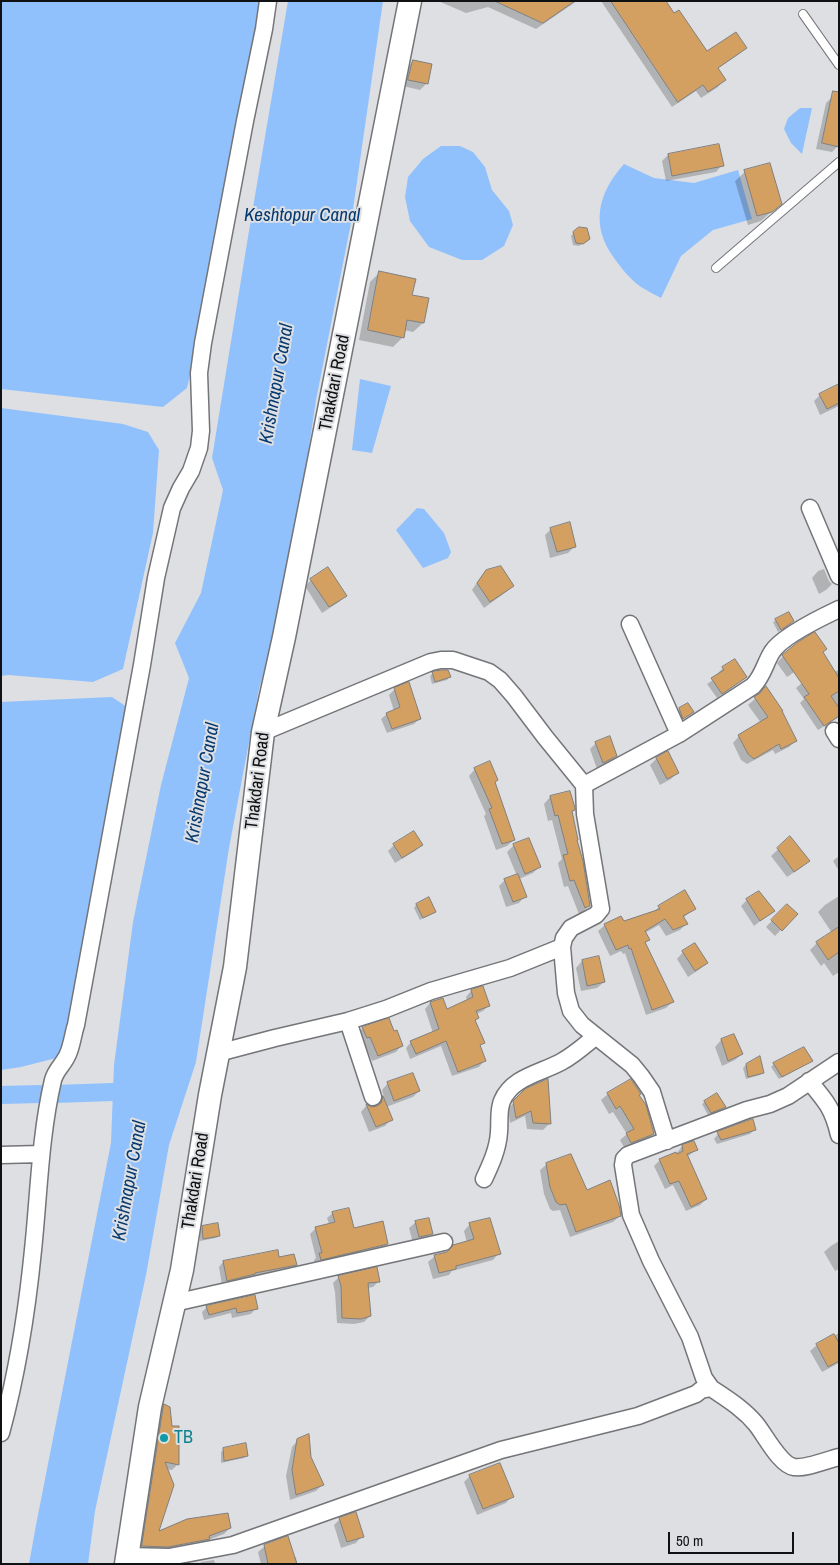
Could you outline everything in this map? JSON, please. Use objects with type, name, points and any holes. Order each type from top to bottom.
[{"type":"street","points":[[1,1433],[5,1403],[25,1313],[32,1260],[41,1154],[53,1080],[60,1065],[67,1056],[76,1025],[142,665],[156,578],[166,532],[172,508],[191,471],[199,448],[201,424],[199,373],[203,343],[268,1]]},
{"type":"street","name":"Thakdari Road","points":[[126,1560],[150,1407],[182,1270],[234,968],[263,732],[292,599],[410,1]]},
{"type":"street","points":[[810,508],[839,576]]},
{"type":"street","points":[[584,785],[679,734],[753,686],[759,679],[777,645],[839,609]]},
{"type":"street","points":[[630,624],[679,734]]},
{"type":"street","points":[[263,732],[430,662],[453,660],[489,672],[500,680],[584,785],[585,814],[601,910],[596,915],[571,928],[564,938],[562,947],[566,992],[571,1011],[582,1026],[632,1065],[641,1076],[652,1092],[666,1141]]},
{"type":"street","points":[[218,1053],[348,1021],[386,1009],[448,985],[510,968],[562,947]]},
{"type":"street","points":[[348,1021],[373,1097]]},
{"type":"street","points":[[484,1179],[497,1146],[502,1101],[511,1087],[527,1077],[561,1062],[596,1036]]},
{"type":"street","points":[[839,1062],[788,1096],[628,1155],[624,1159],[623,1165],[631,1216],[690,1336],[704,1378],[711,1388],[745,1412],[787,1465],[803,1467],[839,1457]]},
{"type":"street","points":[[809,1081],[830,1106],[839,1135]]},
{"type":"street","points":[[1,1155],[41,1154]]},
{"type":"street","points":[[174,1303],[444,1242]]},
{"type":"street","points":[[126,1560],[169,1557],[233,1545],[501,1450],[638,1416],[696,1394],[701,1390],[711,1388]]},
{"type":"lane","points":[[803,14],[839,65]]},
{"type":"lane","points":[[716,268],[839,162]]},
{"type":"water","points":[[1,1],[259,1],[251,72],[187,388],[163,407],[1,389]]},
{"type":"water","name":"Keshtopur Canal","points":[[288,1],[383,1],[351,223],[316,400],[290,575],[259,689],[229,848],[196,1062],[169,1145],[146,1275],[95,1511],[88,1564],[29,1564],[111,1143],[114,1065],[133,922],[161,785],[189,678],[175,643],[201,593],[223,490],[212,458]]},
{"type":"water","points":[[800,108],[812,108],[802,154],[791,143],[784,129],[788,118]]},
{"type":"water","points":[[441,146],[460,146],[473,152],[485,167],[492,190],[509,211],[513,225],[504,246],[482,260],[462,260],[429,247],[410,221],[405,197],[408,177],[423,159]]},
{"type":"water","points":[[624,164],[654,178],[694,183],[738,170],[752,219],[713,230],[681,256],[661,298],[641,287],[626,274],[606,246],[602,233],[600,210],[603,198],[608,186]]},
{"type":"water","points":[[360,379],[391,386],[372,453],[352,450]]},
{"type":"water","points":[[1,408],[123,424],[148,432],[159,450],[153,533],[123,669],[93,682],[1,676]]},
{"type":"water","points":[[417,508],[424,509],[444,533],[451,552],[448,558],[423,568],[396,530]]},
{"type":"water","points":[[112,697],[127,707],[64,1056],[1,1070],[1,702]]},
{"type":"building","points":[[495,1],[575,1],[543,23]]},
{"type":"building","points":[[611,1],[666,1],[674,13],[679,10],[707,51],[736,32],[747,48],[718,68],[726,80],[708,92],[703,85],[678,102]]},
{"type":"building","points":[[413,60],[432,64],[428,84],[408,80]]},
{"type":"building","points":[[833,91],[839,92],[839,147],[822,143]]},
{"type":"building","points":[[719,144],[724,166],[672,176],[668,154]]},
{"type":"building","points":[[770,163],[782,204],[772,212],[757,216],[744,170]]},
{"type":"building","points":[[579,227],[587,228],[590,239],[583,244],[576,243],[573,232]]},
{"type":"building","points":[[379,271],[416,279],[412,295],[429,298],[424,323],[407,320],[404,338],[368,330]]},
{"type":"building","points":[[839,384],[839,403],[827,409],[819,394]]},
{"type":"building","points":[[570,522],[576,547],[557,552],[550,528]]},
{"type":"building","points":[[501,566],[514,586],[490,602],[477,583],[486,570]]},
{"type":"building","points":[[328,567],[347,596],[329,607],[310,579]]},
{"type":"building","points":[[789,612],[794,621],[781,630],[775,619]]},
{"type":"building","points":[[815,632],[827,649],[823,652],[839,678],[839,691],[831,696],[839,708],[839,716],[824,726],[804,697],[809,694],[782,655],[798,642]]},
{"type":"building","points":[[735,659],[747,677],[722,694],[711,678],[724,670],[722,667]]},
{"type":"building","points":[[448,670],[451,677],[435,682],[432,672]]},
{"type":"building","points":[[409,682],[421,719],[392,729],[386,713],[400,707],[394,688]]},
{"type":"building","points":[[766,686],[783,711],[797,741],[781,749],[779,744],[754,759],[748,754],[738,735],[768,717],[754,697]]},
{"type":"building","points":[[688,703],[694,712],[683,719],[679,708]]},
{"type":"building","points":[[610,736],[617,756],[603,763],[595,742]]},
{"type":"building","points":[[668,751],[679,773],[667,779],[656,758]]},
{"type":"building","points":[[490,761],[498,780],[495,782],[515,840],[502,844],[489,809],[492,808],[474,768]]},
{"type":"building","points":[[570,791],[575,808],[572,811],[590,906],[585,908],[574,880],[570,881],[563,855],[568,854],[558,815],[555,816],[550,796]]},
{"type":"building","points":[[414,831],[423,845],[402,858],[393,844]]},
{"type":"building","points":[[790,836],[810,861],[794,872],[777,848]]},
{"type":"building","points":[[529,838],[541,867],[525,874],[513,844]]},
{"type":"building","points":[[518,874],[527,897],[513,902],[504,879]]},
{"type":"building","points":[[685,890],[696,909],[683,916],[688,924],[673,930],[665,919],[645,931],[650,940],[645,942],[674,1002],[652,1010],[631,948],[629,949],[628,945],[616,950],[604,924],[621,916],[624,921],[660,909],[658,906]]},
{"type":"building","points":[[759,891],[775,911],[760,921],[746,899]]},
{"type":"building","points":[[429,897],[436,912],[423,918],[416,904]]},
{"type":"building","points":[[787,904],[798,914],[782,931],[771,920]]},
{"type":"building","points":[[839,927],[839,952],[828,960],[816,942]]},
{"type":"building","points":[[695,943],[708,963],[695,971],[682,951]]},
{"type":"building","points":[[599,956],[605,982],[587,986],[582,960]]},
{"type":"building","points":[[483,986],[490,1006],[476,1011],[479,1018],[475,1020],[485,1043],[480,1045],[486,1061],[458,1072],[446,1041],[416,1054],[410,1041],[439,1029],[430,1002],[443,998],[447,1009],[473,997],[471,990]]},
{"type":"building","points":[[389,1018],[394,1031],[397,1030],[403,1046],[378,1056],[370,1037],[367,1038],[362,1027]]},
{"type":"building","points":[[734,1034],[743,1054],[728,1061],[721,1039]]},
{"type":"building","points":[[804,1047],[813,1061],[782,1077],[773,1063]]},
{"type":"building","points":[[760,1056],[764,1073],[748,1077],[746,1064]]},
{"type":"building","points":[[413,1073],[420,1091],[394,1101],[387,1082]]},
{"type":"building","points":[[548,1079],[551,1124],[533,1123],[531,1111],[516,1118],[513,1101],[525,1089]]},
{"type":"building","points":[[631,1079],[646,1105],[654,1134],[631,1143],[626,1133],[634,1129],[620,1106],[616,1109],[607,1093]]},
{"type":"building","points":[[717,1093],[726,1107],[711,1113],[704,1101]]},
{"type":"building","points":[[383,1096],[393,1120],[376,1127],[366,1104],[371,1107],[377,1106],[381,1103]]},
{"type":"building","points":[[753,1119],[756,1130],[721,1140],[717,1132]]},
{"type":"building","points":[[694,1141],[698,1150],[687,1154],[707,1199],[691,1207],[679,1181],[670,1184],[659,1159],[683,1151],[682,1145]]},
{"type":"building","points":[[571,1154],[587,1190],[610,1180],[621,1216],[576,1232],[566,1204],[560,1205],[556,1202],[550,1187],[546,1163]]},
{"type":"building","points":[[349,1208],[354,1228],[383,1221],[388,1244],[321,1260],[319,1253],[322,1253],[315,1227],[335,1222],[332,1212]]},
{"type":"building","points":[[429,1218],[433,1234],[419,1237],[415,1221]]},
{"type":"building","points":[[490,1218],[501,1254],[456,1266],[456,1269],[439,1273],[434,1255],[447,1252],[453,1245],[474,1239],[469,1223]]},
{"type":"building","points":[[218,1223],[220,1236],[203,1239],[202,1226]]},
{"type":"building","points":[[278,1250],[279,1257],[294,1254],[297,1265],[255,1273],[227,1281],[223,1261]]},
{"type":"building","points":[[377,1267],[380,1282],[368,1283],[371,1316],[361,1319],[342,1318],[341,1286],[338,1276]]},
{"type":"building","points":[[255,1295],[258,1309],[237,1313],[236,1308],[209,1315],[206,1306]]},
{"type":"building","points":[[834,1334],[839,1343],[839,1361],[828,1367],[816,1344]]},
{"type":"building","points":[[164,1404],[170,1407],[172,1426],[179,1426],[179,1465],[165,1462],[174,1485],[159,1531],[187,1519],[228,1513],[231,1528],[209,1536],[210,1539],[168,1547],[142,1546]]},
{"type":"building","points":[[309,1434],[311,1457],[324,1485],[296,1495],[292,1470],[297,1439]]},
{"type":"building","name":"TB","points":[[246,1443],[248,1456],[224,1461],[223,1448]]},
{"type":"building","points":[[500,1463],[514,1497],[483,1509],[469,1475]]},
{"type":"building","points":[[356,1512],[364,1537],[347,1542],[339,1518]]},
{"type":"building","points":[[288,1536],[297,1564],[268,1564],[264,1545]]},
{"type":"waterway","points":[[55,1094],[113,1092]]},
{"type":"waterway","points":[[1,1095],[41,1094]]},
{"type":"place","name":"TB","points":[[164,1438]]},
{"type":"water label","name":"Krishnapur Canal","points":[[277,384]]},
{"type":"water label","name":"Krishnapur Canal","points":[[203,783]]},
{"type":"water label","name":"Krishnapur Canal","points":[[130,1181]]}]
